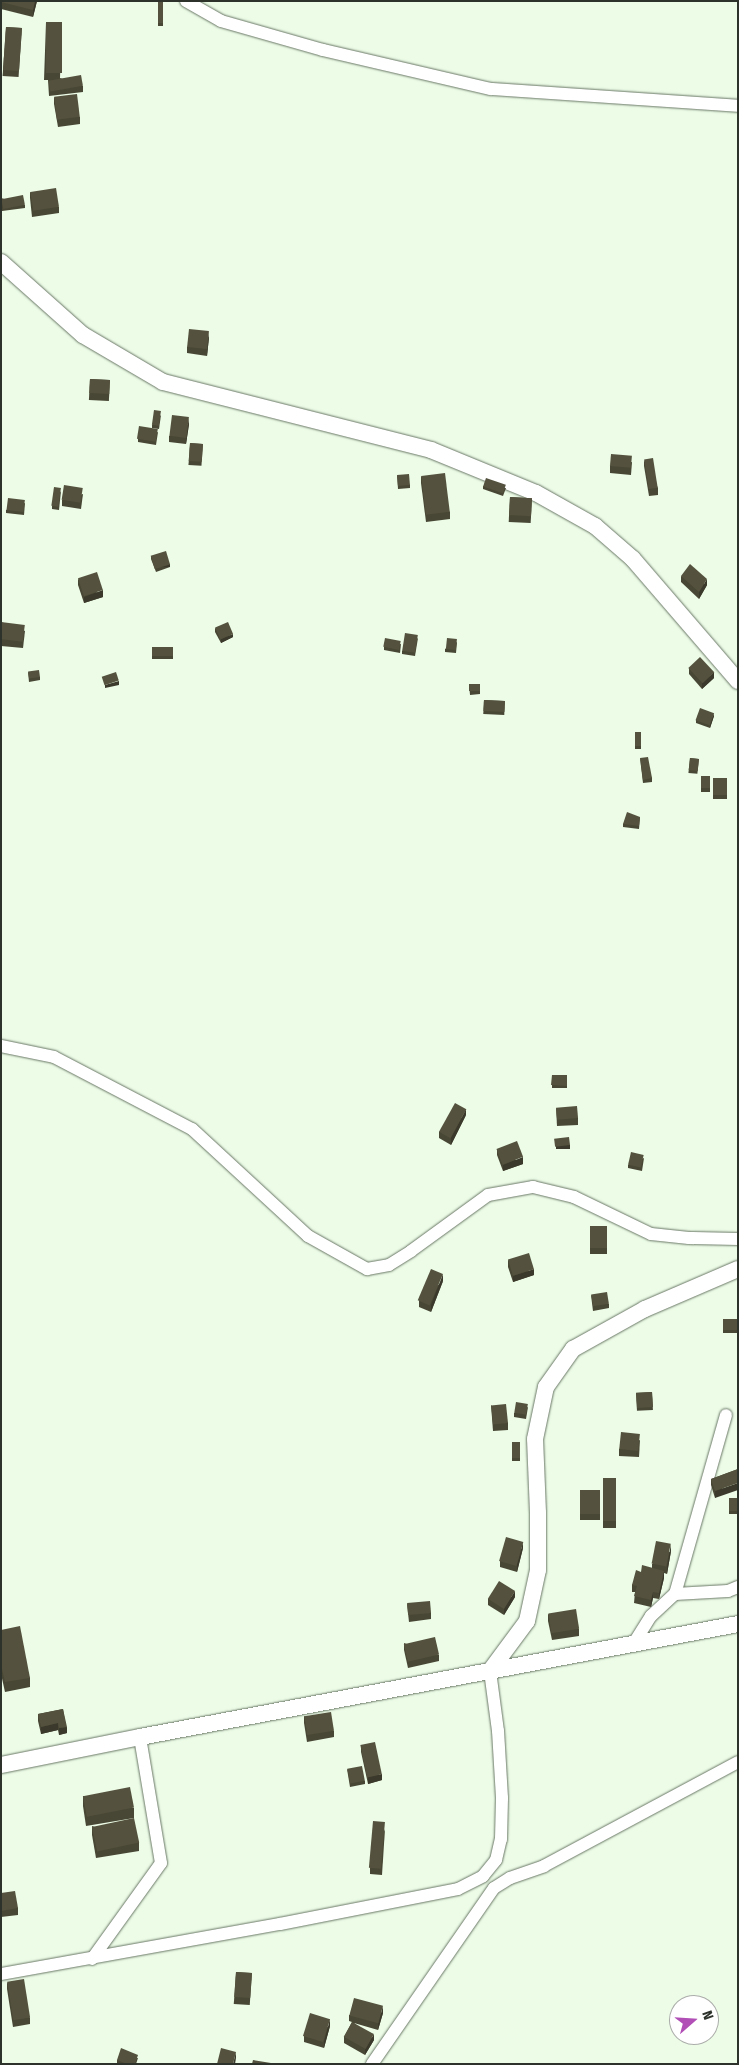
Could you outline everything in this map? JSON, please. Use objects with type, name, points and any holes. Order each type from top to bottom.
[{"type":"street","points":[[186,1],[221,21],[323,50],[491,89],[738,106]]},
{"type":"street","points":[[1,262],[82,335],[163,382],[431,450],[536,493],[595,526],[633,559],[738,681]]},
{"type":"street","points":[[1,1046],[54,1057],[192,1129],[308,1236],[367,1269],[389,1264],[411,1251],[488,1195],[533,1187],[574,1197],[651,1234],[689,1238],[738,1239]]},
{"type":"street","points":[[1,1974],[92,1959],[458,1888],[483,1876],[496,1860],[501,1839],[502,1798],[498,1731],[490,1671],[527,1621],[538,1570],[536,1438],[546,1387],[573,1349],[645,1310],[738,1269]]},
{"type":"street","points":[[634,1644],[651,1616],[675,1594],[726,1415]]},
{"type":"street","points":[[675,1594],[728,1591],[738,1587]]},
{"type":"street","points":[[1,1765],[738,1624]]},
{"type":"street","points":[[92,1959],[161,1863],[140,1737]]},
{"type":"street","points":[[372,2064],[494,1888],[510,1878],[544,1866],[738,1762]]},
{"type":"street","points":[[483,1876],[494,1888]]},
{"type":"building","points":[[1,1],[35,1],[33,10]]},
{"type":"building","points":[[158,2],[163,2],[163,23],[158,23]]},
{"type":"building","points":[[46,22],[62,22],[62,73],[46,73]]},
{"type":"building","points":[[6,27],[22,28],[19,71],[3,70]]},
{"type":"building","points":[[81,75],[83,86],[50,92],[49,81]]},
{"type":"building","points":[[77,94],[80,117],[57,120],[54,97]]},
{"type":"building","points":[[56,188],[59,207],[33,211],[30,192]]},
{"type":"building","points":[[23,195],[25,205],[3,209],[1,199]]},
{"type":"building","points":[[189,329],[209,331],[207,349],[187,347]]},
{"type":"building","points":[[90,379],[110,380],[109,394],[89,393]]},
{"type":"building","points":[[154,410],[161,411],[159,426],[152,425]]},
{"type":"building","points":[[172,415],[189,417],[186,438],[169,436]]},
{"type":"building","points":[[139,426],[158,429],[156,442],[137,439]]},
{"type":"building","points":[[190,443],[203,444],[202,462],[189,461]]},
{"type":"building","points":[[611,454],[632,456],[631,468],[610,466]]},
{"type":"building","points":[[653,458],[658,488],[649,489],[644,459]]},
{"type":"building","points":[[445,473],[450,512],[426,515],[421,476]]},
{"type":"building","points":[[409,474],[410,485],[398,486],[397,475]]},
{"type":"building","points":[[486,478],[506,485],[503,493],[483,487]]},
{"type":"building","points":[[64,485],[83,488],[80,503],[62,500]]},
{"type":"building","points":[[54,487],[61,488],[58,507],[51,506]]},
{"type":"building","points":[[510,497],[532,498],[531,516],[509,515]]},
{"type":"building","points":[[8,498],[25,500],[23,512],[7,510]]},
{"type":"building","points":[[166,551],[170,564],[155,569],[151,556]]},
{"type":"building","points":[[690,564],[707,579],[699,592],[681,576]]},
{"type":"building","points":[[97,572],[103,590],[84,596],[78,578]]},
{"type":"building","points":[[1,622],[25,625],[23,642],[1,639]]},
{"type":"building","points":[[228,622],[233,634],[220,639],[215,627]]},
{"type":"building","points":[[405,633],[418,635],[415,653],[402,651]]},
{"type":"building","points":[[385,638],[401,641],[399,650],[383,647]]},
{"type":"building","points":[[447,638],[457,639],[456,650],[446,649]]},
{"type":"building","points":[[152,647],[173,647],[173,656],[152,656]]},
{"type":"building","points":[[700,657],[714,672],[703,683],[688,668]]},
{"type":"building","points":[[39,670],[40,677],[29,678],[28,672]]},
{"type":"building","points":[[116,672],[119,681],[105,685],[102,677]]},
{"type":"building","points":[[469,684],[480,684],[480,691],[469,691]]},
{"type":"building","points":[[484,700],[505,701],[504,712],[483,711]]},
{"type":"building","points":[[700,708],[714,713],[710,725],[696,720]]},
{"type":"building","points":[[635,732],[641,732],[641,746],[635,746]]},
{"type":"building","points":[[648,757],[652,778],[643,780],[640,758]]},
{"type":"building","points":[[690,758],[699,759],[698,771],[689,770]]},
{"type":"building","points":[[701,776],[710,776],[710,788],[701,788]]},
{"type":"building","points":[[713,778],[727,778],[727,795],[713,795]]},
{"type":"building","points":[[627,812],[640,817],[639,826],[623,824]]},
{"type":"building","points":[[552,1075],[567,1075],[567,1086],[551,1085]]},
{"type":"building","points":[[455,1103],[466,1109],[450,1138],[439,1132]]},
{"type":"building","points":[[577,1106],[578,1118],[557,1120],[556,1108]]},
{"type":"building","points":[[569,1137],[570,1145],[555,1147],[554,1139]]},
{"type":"building","points":[[517,1141],[523,1157],[503,1165],[496,1149]]},
{"type":"building","points":[[631,1152],[644,1155],[641,1168],[628,1165]]},
{"type":"building","points":[[590,1226],[607,1226],[607,1248],[590,1248]]},
{"type":"building","points":[[529,1253],[534,1269],[513,1276],[508,1259]]},
{"type":"building","points":[[431,1269],[443,1274],[430,1305],[418,1300]]},
{"type":"building","points":[[607,1292],[609,1304],[593,1306],[591,1295]]},
{"type":"building","points":[[723,1319],[737,1319],[737,1330],[723,1330]]},
{"type":"building","points":[[652,1392],[653,1407],[637,1408],[636,1393]]},
{"type":"building","points":[[516,1402],[528,1404],[526,1415],[514,1413]]},
{"type":"building","points":[[506,1404],[508,1423],[493,1424],[491,1406]]},
{"type":"building","points":[[621,1432],[640,1434],[638,1451],[619,1449]]},
{"type":"building","points":[[512,1442],[520,1442],[520,1458],[512,1458]]},
{"type":"building","points":[[738,1469],[738,1483],[715,1491],[711,1479]]},
{"type":"building","points":[[603,1478],[616,1478],[616,1521],[603,1521]]},
{"type":"building","points":[[580,1490],[600,1490],[600,1514],[580,1514]]},
{"type":"building","points":[[729,1498],[738,1498],[738,1511],[729,1511]]},
{"type":"building","points":[[506,1537],[523,1542],[516,1566],[499,1561]]},
{"type":"building","points":[[656,1541],[671,1544],[666,1566],[652,1564]]},
{"type":"building","points":[[642,1565],[664,1571],[659,1593],[653,1592],[651,1600],[634,1596],[637,1586],[632,1585],[636,1570],[641,1572]]},
{"type":"building","points":[[499,1581],[515,1591],[504,1609],[488,1599]]},
{"type":"building","points":[[430,1601],[431,1613],[408,1615],[407,1603]]},
{"type":"building","points":[[576,1609],[579,1629],[551,1633],[548,1613]]},
{"type":"building","points":[[20,1626],[30,1678],[5,1682],[1,1665],[1,1630]]},
{"type":"building","points":[[435,1637],[439,1655],[408,1662],[404,1644]]},
{"type":"building","points":[[63,1709],[67,1727],[59,1728],[58,1723],[41,1727],[38,1714]]},
{"type":"building","points":[[331,1712],[334,1731],[307,1735],[304,1716]]},
{"type":"building","points":[[375,1742],[382,1774],[367,1777],[360,1745]]},
{"type":"building","points":[[362,1766],[365,1781],[350,1784],[347,1769]]},
{"type":"building","points":[[130,1787],[134,1808],[87,1817],[83,1796]]},
{"type":"building","points":[[134,1818],[139,1842],[97,1851],[92,1827]]},
{"type":"building","points":[[373,1821],[385,1822],[381,1869],[369,1868]]},
{"type":"building","points":[[15,1891],[18,1908],[1,1911],[1,1893]]},
{"type":"building","points":[[236,1972],[252,1973],[250,1998],[234,1997]]},
{"type":"building","points":[[24,1979],[30,2018],[13,2020],[7,1982]]},
{"type":"building","points":[[354,1998],[383,2006],[378,2023],[349,2015]]},
{"type":"building","points":[[310,2013],[330,2019],[323,2042],[303,2036]]},
{"type":"building","points":[[352,2022],[374,2034],[366,2049],[344,2037]]},
{"type":"building","points":[[121,2048],[138,2055],[135,2064],[127,2064],[117,2060]]},
{"type":"building","points":[[221,2048],[236,2052],[233,2064],[217,2064]]},
{"type":"building","points":[[253,2060],[277,2064],[252,2064]]}]
